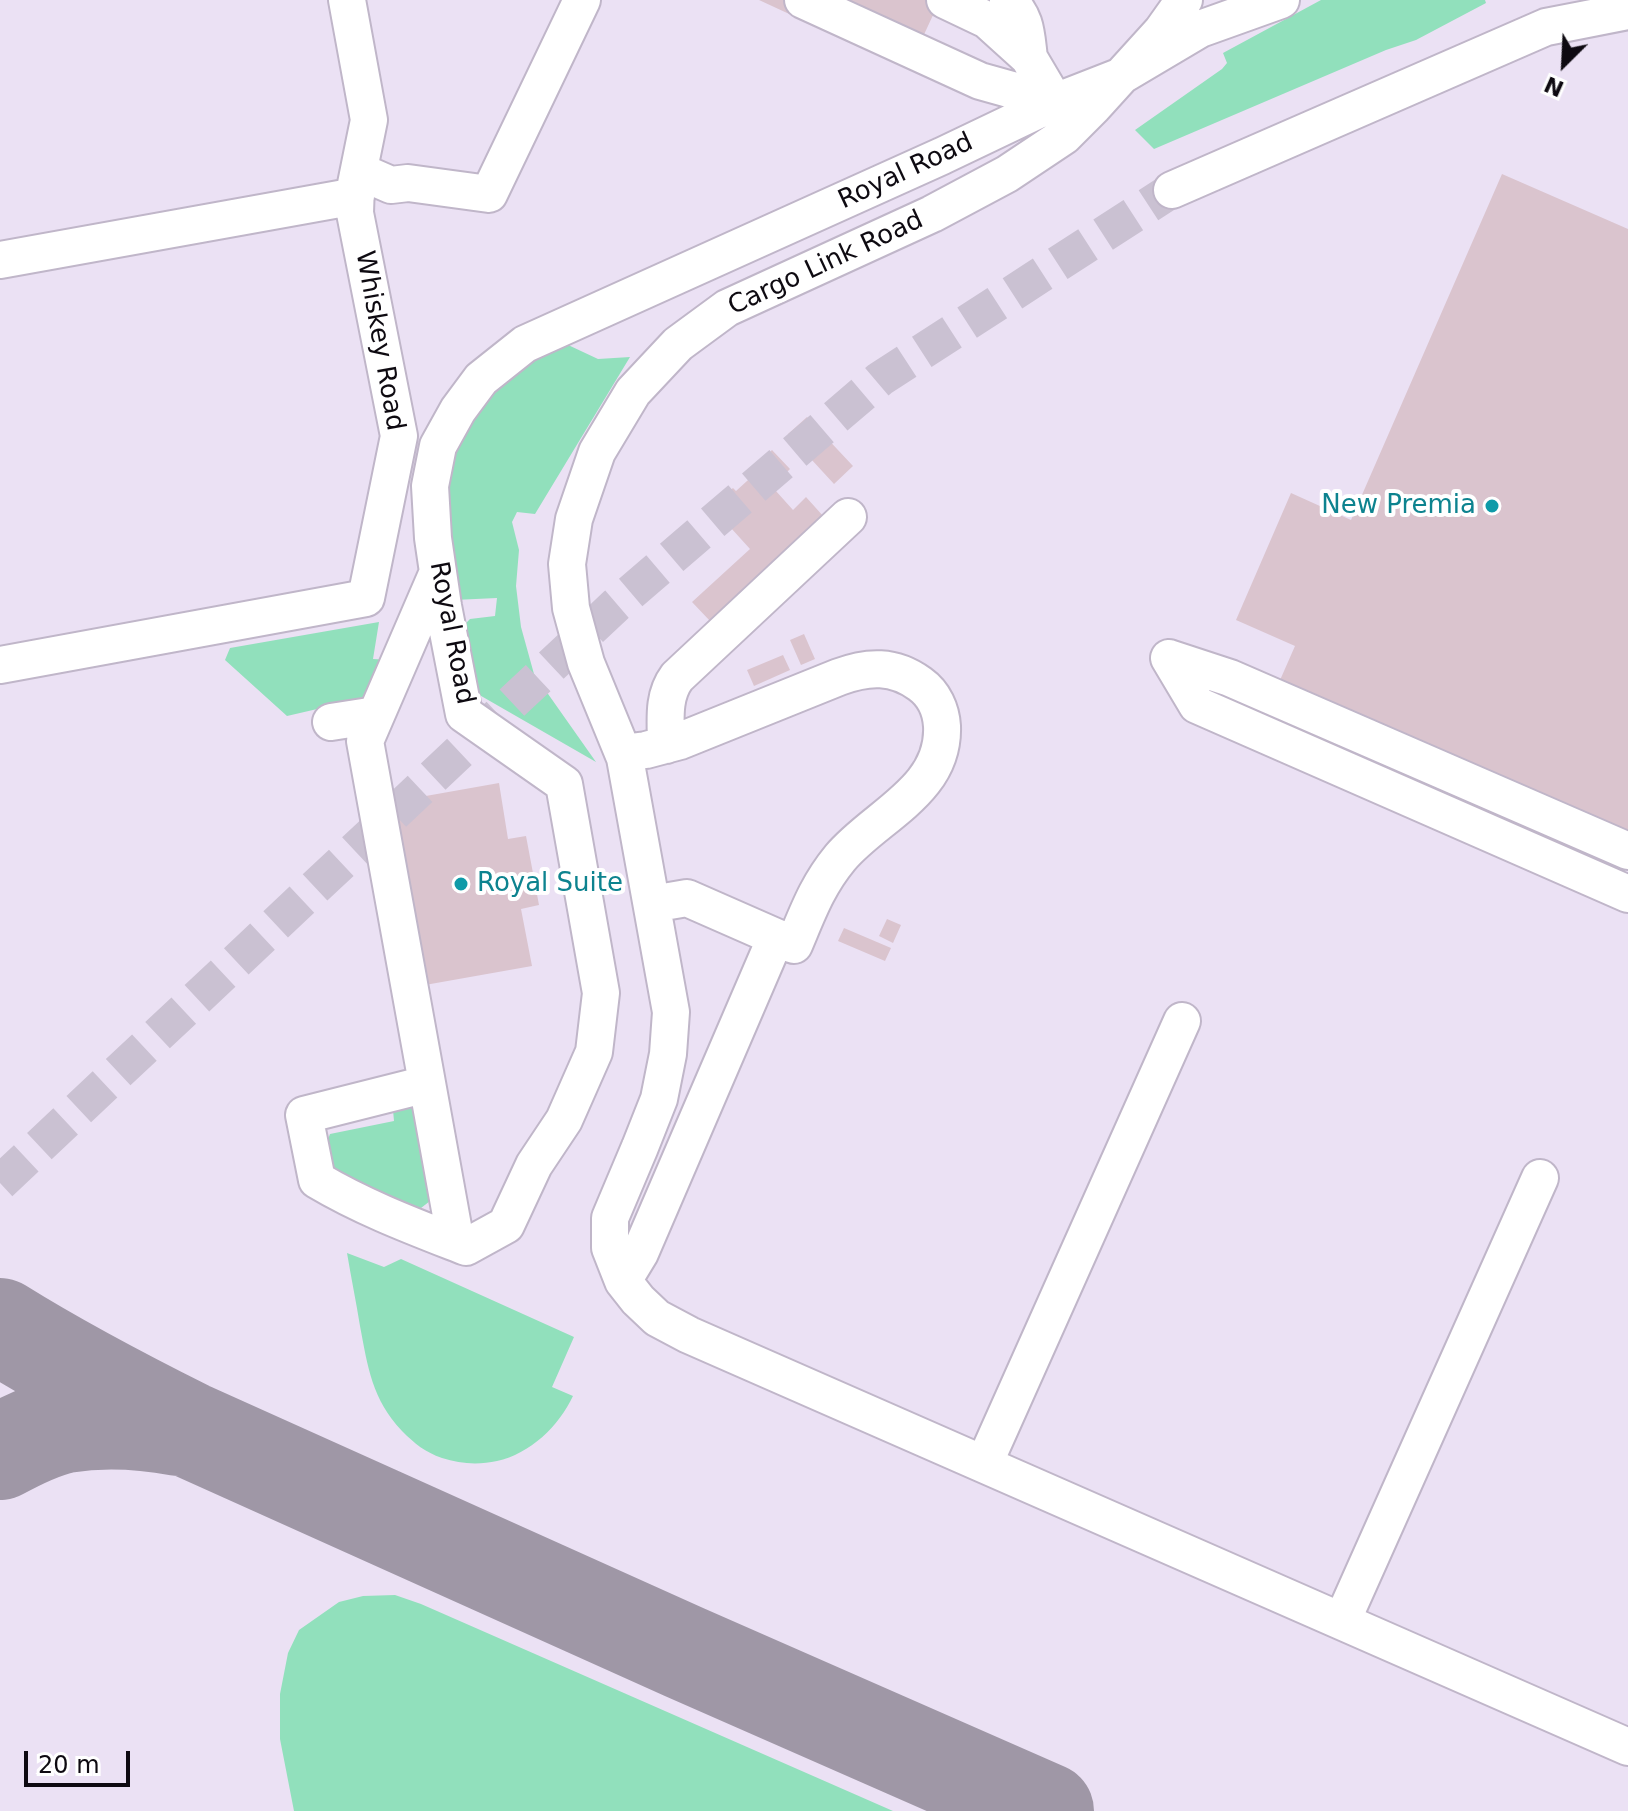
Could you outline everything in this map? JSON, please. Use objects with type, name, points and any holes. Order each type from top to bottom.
[{"type":"lane","name":"Whiskey Road","points":[[0,665],[366,598],[399,436],[355,213],[357,183],[369,120],[347,0]]},
{"type":"lane","points":[[0,260],[357,183],[408,183],[489,194],[582,0]]},
{"type":"lane","points":[[803,0],[1060,119]]},
{"type":"lane","points":[[945,0],[987,20],[1029,58]]},
{"type":"lane","points":[[1008,0],[1017,8],[1025,25],[1029,58],[1060,119]]},
{"type":"lane","name":"Royal Road","points":[[456,1243],[466,1247],[506,1225],[534,1165],[564,1120],[594,1052],[601,993],[564,784],[464,714],[438,572],[430,486],[438,446],[458,410],[481,379],[525,344],[942,156],[1060,119],[1119,77],[1192,15],[1281,0]]},
{"type":"lane","points":[[1172,190],[1544,14],[1628,11]]},
{"type":"lane","name":"Cargo Link Road","points":[[623,1281],[610,1248],[610,1218],[659,1099],[668,1054],[671,1012],[623,753],[586,663],[571,608],[567,564],[574,519],[597,452],[633,392],[678,344],[727,308],[932,214],[1007,174],[1060,119]]},
{"type":"lane","points":[[666,745],[666,710],[671,685],[848,517]]},
{"type":"lane","points":[[438,572],[365,741],[456,1243]]},
{"type":"lane","points":[[1628,851],[1230,678],[1169,658],[1197,705],[1628,894]]},
{"type":"lane","points":[[623,753],[680,741],[866,669],[896,670],[911,678],[926,688],[935,700],[941,717],[942,735],[938,753],[921,786],[852,845],[834,865],[817,890],[794,945],[687,898],[652,904]]},
{"type":"lane","points":[[331,722],[376,715]]},
{"type":"lane","points":[[776,937],[640,1253],[623,1281],[638,1300],[657,1318],[689,1335],[1628,1747]]},
{"type":"lane","points":[[984,1464],[1182,1021]]},
{"type":"lane","points":[[427,1084],[304,1115],[317,1180],[363,1205],[456,1243]]},
{"type":"lane","points":[[1342,1621],[1540,1178]]},
{"type":"green space","points":[[1321,0],[1485,0],[1486,3],[1416,40],[1154,149],[1135,130],[1222,69],[1227,63],[1223,53]]},
{"type":"green space","points":[[566,344],[598,359],[630,357],[535,514],[517,512],[512,522],[519,550],[516,586],[521,627],[534,674],[596,762],[469,689],[456,633],[470,619],[495,616],[497,598],[454,600],[443,486],[466,427],[489,392],[519,368]]},
{"type":"green space","points":[[379,622],[373,659],[390,660],[369,697],[287,716],[225,660],[230,648]]},
{"type":"green space","points":[[423,1106],[436,1187],[430,1201],[421,1208],[410,1207],[361,1188],[336,1172],[329,1156],[330,1134],[394,1121],[393,1110]]},
{"type":"green space","points":[[347,1253],[384,1267],[401,1259],[574,1337],[552,1387],[573,1396],[552,1428],[521,1452],[490,1462],[449,1460],[416,1444],[392,1419],[373,1382]]},
{"type":"green space","points":[[395,1595],[893,1811],[294,1811],[280,1739],[280,1694],[288,1653],[299,1630],[339,1602],[363,1596]]},
{"type":"building","points":[[759,0],[940,0],[908,69]]},
{"type":"building","name":"New Premia","points":[[1502,174],[1628,229],[1628,840],[1277,687],[1295,646],[1236,620],[1291,493],[1351,520]]},
{"type":"building","points":[[807,417],[853,466],[834,484],[788,434]]},
{"type":"building","points":[[772,450],[790,469],[774,485],[756,466]]},
{"type":"building","points":[[758,471],[793,510],[806,497],[824,517],[710,621],[692,602],[750,549],[712,507]]},
{"type":"building","points":[[804,634],[815,659],[801,665],[790,640]]},
{"type":"building","points":[[783,655],[790,670],[754,686],[747,670]]},
{"type":"building","name":"Royal Suite","points":[[499,783],[508,839],[526,836],[539,905],[521,909],[532,966],[425,985],[392,802]]},
{"type":"building","points":[[887,919],[901,925],[893,943],[879,936]]},
{"type":"building","points":[[844,928],[891,948],[885,961],[838,941]]},
{"type":"taxiway","points":[[0,1326],[93,1380],[188,1429],[1046,1811]]},
{"type":"taxiway","points":[[0,1452],[31,1436],[65,1425],[122,1422],[179,1428]]},
{"type":"tunnel","points":[[0,1183],[616,605],[880,379],[1172,190]]},
{"type":"place","name":"New Premia","points":[[1492,506]]},
{"type":"place","name":"Royal Suite","points":[[461,884]]}]
